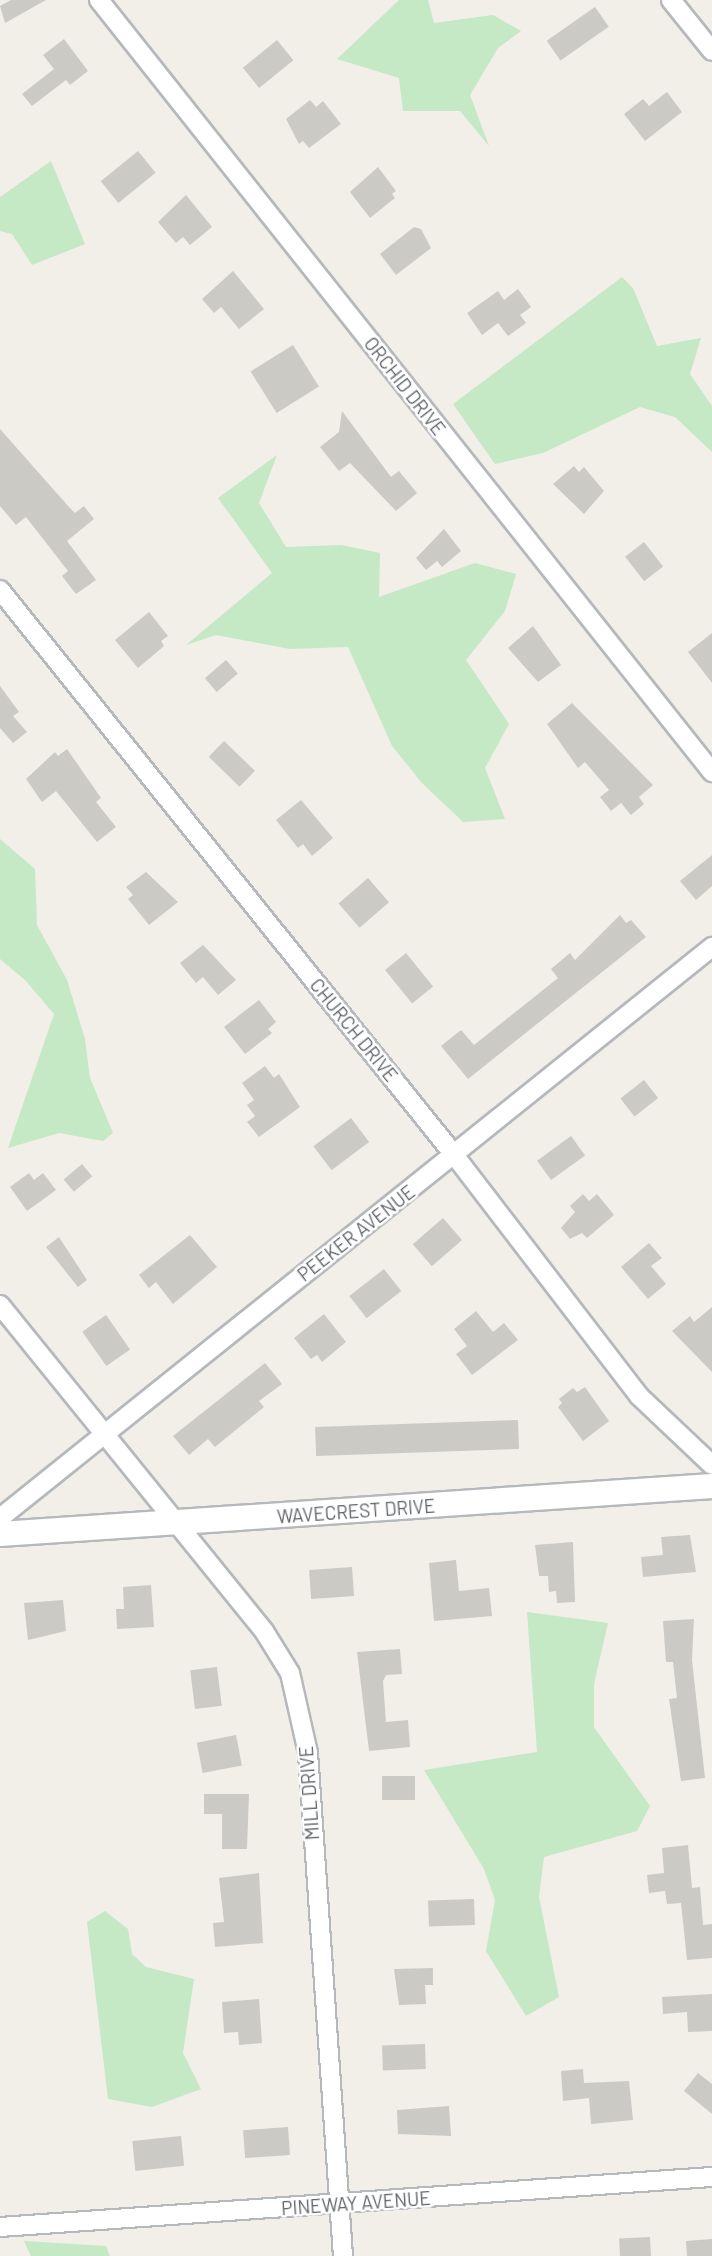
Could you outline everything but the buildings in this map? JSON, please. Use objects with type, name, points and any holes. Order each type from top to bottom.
[{"type":"street","name":"ORCHID DRIVE","points":[[99,0],[712,772]]},
{"type":"street","points":[[671,0],[712,51]]},
{"type":"street","name":"CHURCH DRIVE","points":[[0,590],[455,1156],[639,1396],[712,1465]]},
{"type":"street","name":"PEEKER AVENUE","points":[[0,1518],[102,1433],[455,1156],[712,947]]},
{"type":"street","name":"MILL DRIVE","points":[[0,1305],[264,1631],[290,1673],[308,1753],[343,2256]]},
{"type":"street","name":"WAVECREST DRIVE","points":[[0,1534],[712,1486]]},
{"type":"street","name":"PINEWAY AVENUE","points":[[0,2227],[712,2177]]},
{"type":"green space","points":[[399,0],[428,0],[434,23],[493,15],[521,31],[498,48],[470,95],[489,146],[460,111],[403,111],[399,78],[337,59]]},
{"type":"green space","points":[[51,161],[85,244],[32,265],[12,234],[0,231],[0,197]]},
{"type":"green space","points":[[622,277],[633,288],[657,346],[701,338],[690,374],[712,406],[712,452],[675,417],[640,407],[543,453],[495,464],[453,404]]},
{"type":"green space","points":[[277,455],[259,503],[286,547],[341,545],[380,553],[379,597],[475,563],[516,574],[505,611],[466,660],[509,724],[485,768],[505,819],[463,822],[422,783],[392,746],[348,647],[290,649],[216,635],[186,645],[272,573],[218,498]]},
{"type":"green space","points":[[0,839],[35,869],[37,925],[67,980],[85,1039],[90,1078],[113,1133],[103,1141],[59,1133],[8,1148],[54,1014],[25,980],[0,959]]},
{"type":"green space","points":[[527,1612],[608,1623],[594,1684],[594,1727],[650,1806],[637,1831],[544,1857],[539,1897],[559,1997],[526,2016],[486,1951],[495,1900],[484,1869],[424,1770],[537,1752]]},
{"type":"green space","points":[[105,1911],[128,1929],[132,1954],[146,1967],[194,1979],[183,2053],[201,2089],[152,2107],[108,2099],[87,1922]]},
{"type":"green space","points":[[24,2241],[106,2246],[110,2256],[31,2256]]}]
